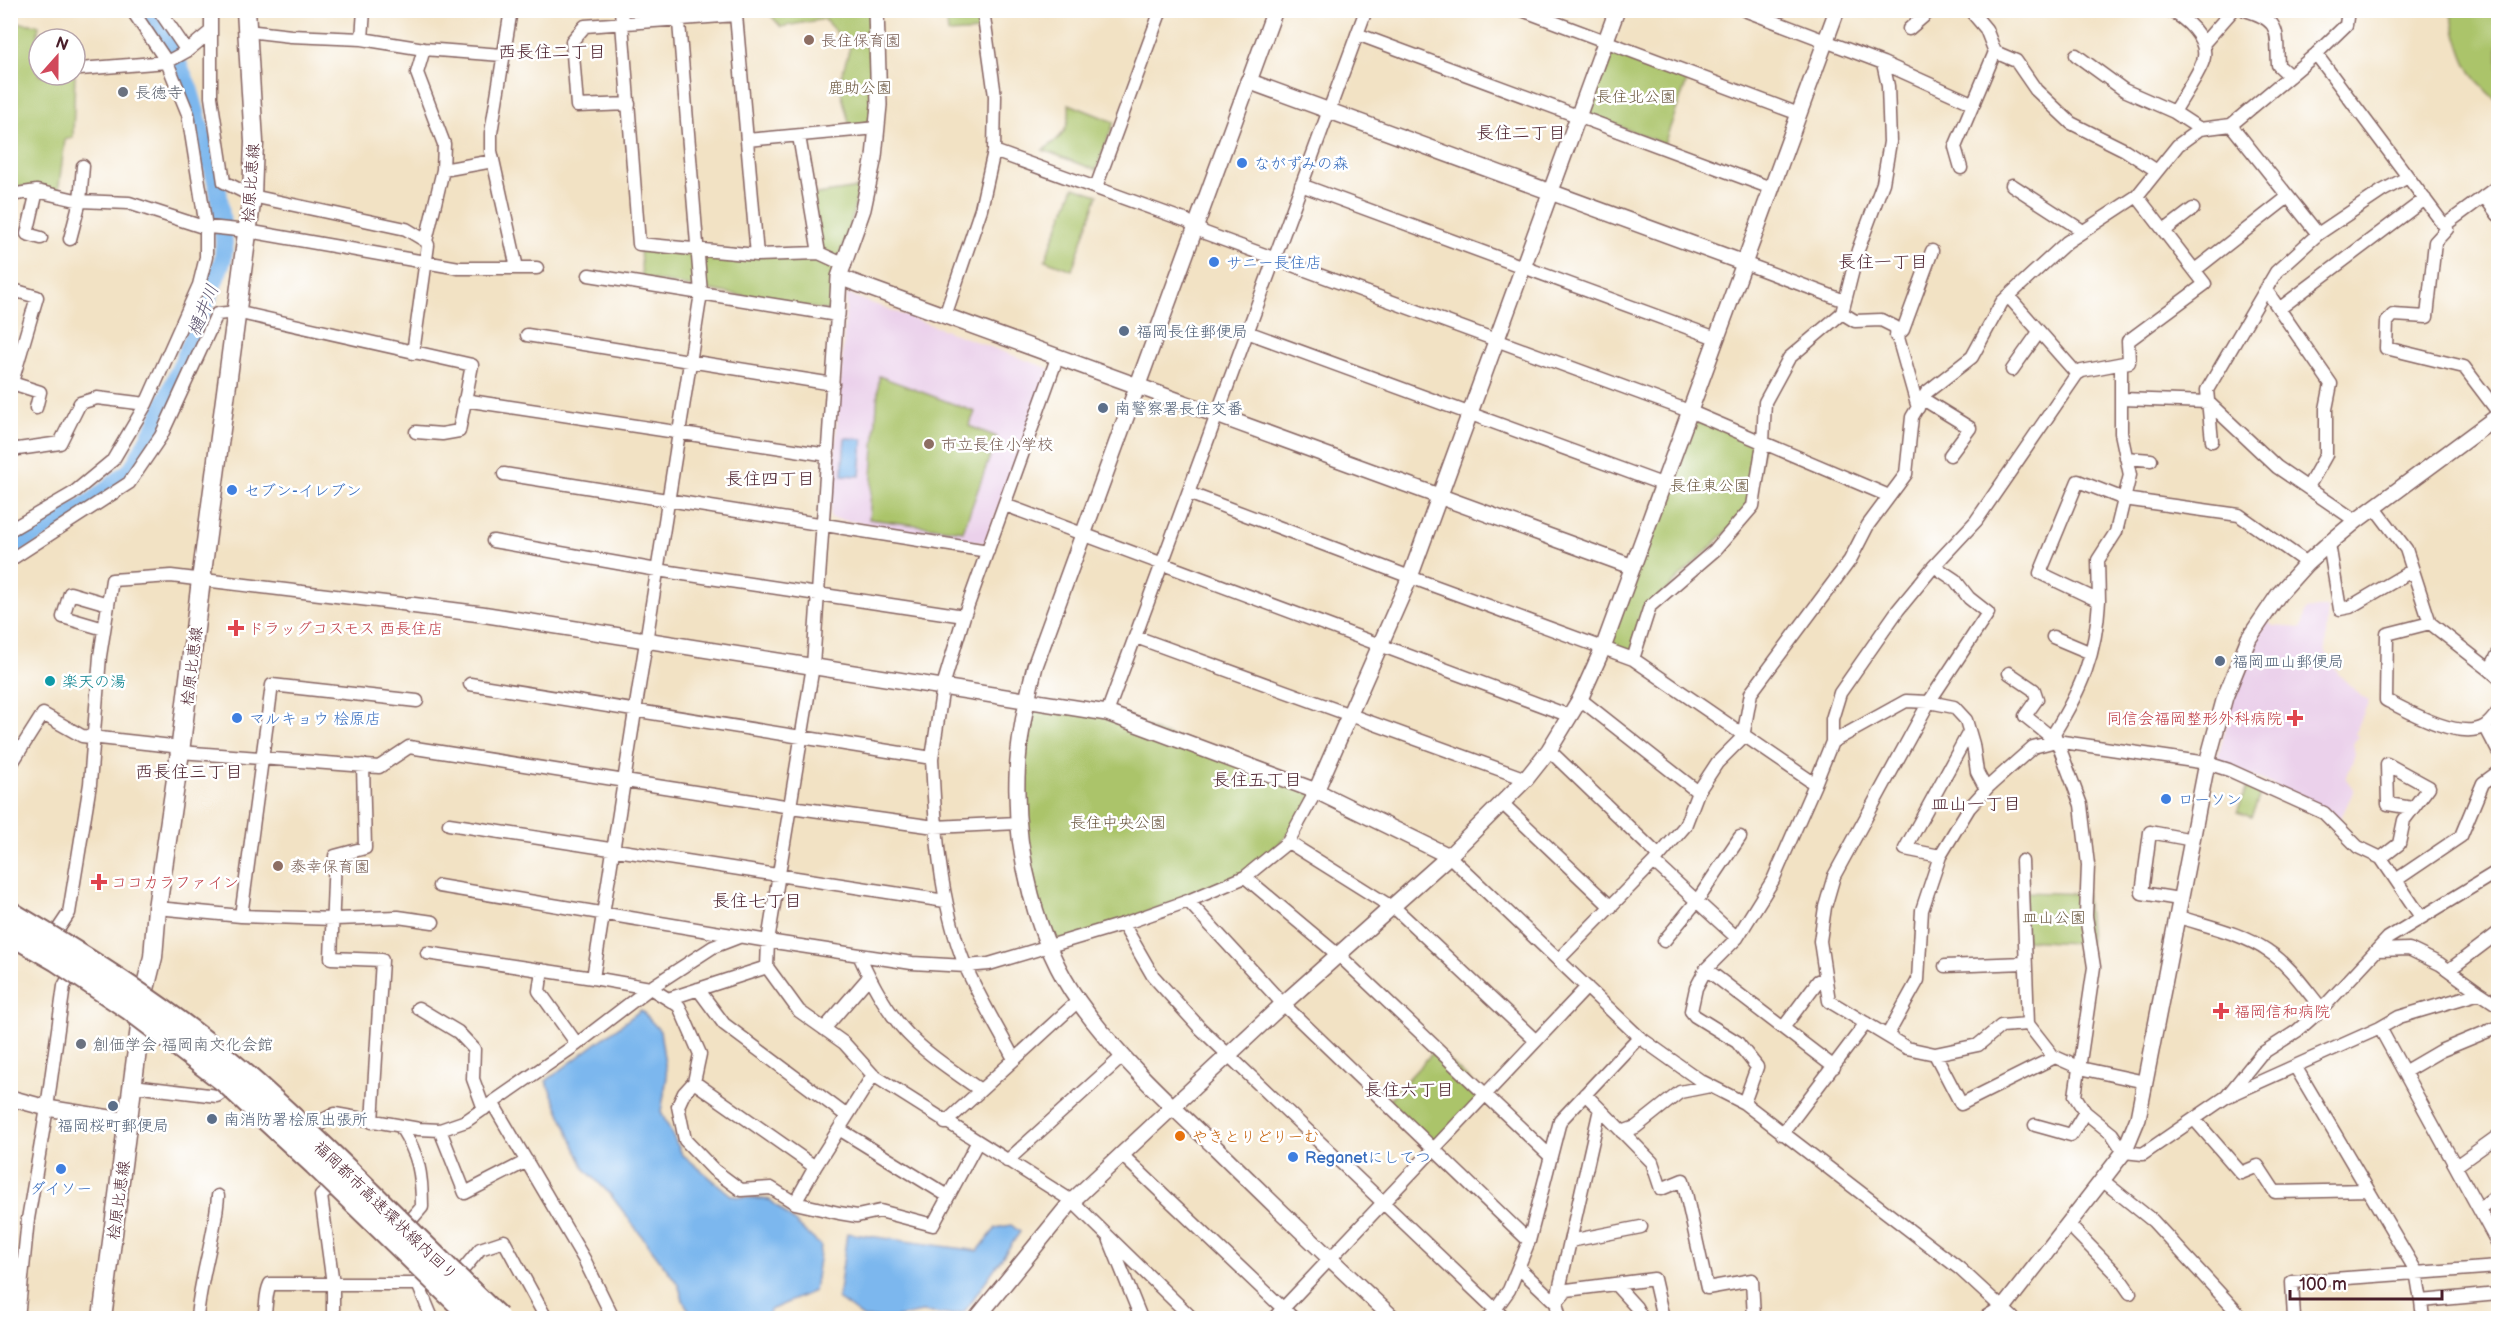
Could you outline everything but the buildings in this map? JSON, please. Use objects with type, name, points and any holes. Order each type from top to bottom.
[{"type":"highway","name":"福岡都市高速環状線内回り","points":[[10,913],[139,995],[237,1069],[328,1153],[498,1318]]},
{"type":"highway","points":[[10,933],[57,960],[129,1008],[225,1082],[315,1164],[474,1318]]},
{"type":"main road","name":"桧原比恵線","points":[[102,1318],[145,989],[153,957],[157,908],[180,752],[236,312],[239,230],[252,196],[254,142],[246,10]]},
{"type":"street","points":[[10,530],[72,494],[113,460],[146,404],[199,285],[206,257],[206,227],[188,114],[167,62],[132,10]]},
{"type":"street","points":[[159,10],[186,52]]},
{"type":"street","points":[[210,10],[211,97],[224,182],[252,196],[406,229],[426,241]]},
{"type":"street","points":[[362,39],[364,10]]},
{"type":"street","points":[[511,10],[491,133],[494,161],[517,268]]},
{"type":"street","points":[[876,10],[879,105],[877,128],[863,209],[842,271],[813,666],[768,941],[767,967],[799,1011],[844,1043],[873,1075],[945,1123],[1072,1201],[1192,1318]]},
{"type":"street","points":[[945,316],[981,209],[994,151],[995,96],[983,10]]},
{"type":"street","points":[[1096,187],[1161,10]]},
{"type":"street","points":[[1275,10],[1035,666],[1026,700],[1017,776],[1018,823],[1030,886],[1048,947],[1078,1001],[1122,1057],[1393,1318]]},
{"type":"street","points":[[1107,714],[1366,10]]},
{"type":"street","points":[[1522,10],[1605,39],[1690,74],[1799,114]]},
{"type":"street","points":[[440,886],[859,955],[912,963],[966,966],[988,964],[1123,924],[1188,901],[1245,877],[1288,842],[1316,791],[1410,578],[1617,10]]},
{"type":"street","points":[[1744,10],[1883,63],[1974,104]]},
{"type":"street","points":[[984,1316],[1072,1201],[1283,1004],[1449,856],[1526,779],[1548,750],[1580,699],[1603,648],[1837,10]]},
{"type":"street","points":[[1909,29],[1931,10]]},
{"type":"street","points":[[1961,168],[1955,147],[1995,52],[1986,29],[1970,10]]},
{"type":"street","points":[[2169,10],[2185,19],[2203,44],[2204,58],[2174,112]]},
{"type":"street","points":[[2203,44],[2233,10]]},
{"type":"street","points":[[2245,10],[2266,17],[2276,30],[2278,65],[2290,76]]},
{"type":"street","points":[[1559,959],[1657,859],[1685,826],[1698,792],[1717,763],[1743,737],[1751,693],[1851,560],[1868,525],[1906,474],[1912,417],[1927,392],[1972,357],[2002,302],[2067,242],[2137,195],[2178,145],[2200,129],[2231,125],[2316,54],[2346,25],[2348,10]]},
{"type":"street","points":[[593,978],[701,293],[679,15]]},
{"type":"street","points":[[629,104],[577,106],[572,41],[585,26],[622,17],[736,15],[757,255]]},
{"type":"street","points":[[622,17],[639,244],[757,255],[819,253],[842,271],[945,316],[1633,567]]},
{"type":"street","points":[[247,31],[291,36],[362,39],[424,49],[502,55]]},
{"type":"street","points":[[87,68],[167,62],[186,52],[210,32]]},
{"type":"street","points":[[1357,34],[1771,188]]},
{"type":"street","points":[[413,353],[428,245],[426,241],[442,170],[444,144],[417,73],[424,49]]},
{"type":"street","points":[[1995,52],[2016,61],[2036,90],[2071,123],[2125,150],[2157,171]]},
{"type":"street","points":[[1987,1318],[2008,1313],[2131,1139],[2138,1118],[2207,763],[2225,697],[2248,638],[2279,594],[2307,563],[2356,521],[2499,414],[2464,367],[2386,348],[2387,322],[2393,315],[2427,317],[2435,242],[2447,229],[2316,54]]},
{"type":"street","points":[[2076,55],[2124,90],[2174,112],[2200,129]]},
{"type":"street","points":[[1633,658],[1650,606],[1715,550],[1753,506],[1763,443],[1766,402],[1789,358],[1843,307],[1858,250],[1883,183],[1890,142],[1888,86],[1883,63]]},
{"type":"street","points":[[1248,81],[1744,263],[1843,307],[1855,321],[1881,320],[1895,327],[1896,336],[1920,404],[1970,428],[1950,455]]},
{"type":"street","points":[[2231,125],[2318,234]]},
{"type":"street","points":[[747,140],[877,128]]},
{"type":"street","points":[[799,136],[819,253]]},
{"type":"street","points":[[994,151],[1187,221],[1195,228],[1274,258],[1689,411],[1889,496]]},
{"type":"street","points":[[442,170],[494,161]]},
{"type":"street","points":[[70,239],[80,201],[83,166]]},
{"type":"street","points":[[2212,441],[2207,390],[2277,272],[2318,234],[2382,191],[2408,177]]},
{"type":"street","points":[[1301,185],[1716,338]]},
{"type":"street","points":[[2012,185],[2083,231]]},
{"type":"street","points":[[2445,225],[2499,186]]},
{"type":"street","points":[[10,195],[38,192],[80,201],[129,203],[206,227],[239,230],[459,268],[537,268]]},
{"type":"street","points":[[38,192],[27,234],[41,238]]},
{"type":"street","points":[[1744,1103],[1757,1067],[1737,1042],[1695,1016],[1691,1011],[1696,988],[1706,969],[1737,938],[1773,880],[1832,742],[1833,719],[1840,693],[1898,610],[1934,566],[1976,521],[2077,374],[2129,362],[2128,341],[2205,284],[2137,195]]},
{"type":"street","points":[[2194,270],[2288,196]]},
{"type":"street","points":[[2484,196],[2499,215]]},
{"type":"street","points":[[2279,309],[2425,199]]},
{"type":"street","points":[[2164,231],[2193,209]]},
{"type":"street","points":[[1896,336],[1903,330],[1932,251]]},
{"type":"street","points":[[589,275],[837,315]]},
{"type":"street","points":[[10,289],[37,297],[11,386],[40,392],[36,408]]},
{"type":"street","points":[[2266,290],[2331,384],[2326,409],[2326,455],[2308,487]]},
{"type":"street","points":[[2008,296],[2077,374]]},
{"type":"street","points":[[10,560],[129,483],[161,436],[217,314],[236,312],[472,365],[459,431],[442,434],[416,432]]},
{"type":"street","points":[[1247,332],[1662,484]]},
{"type":"street","points":[[2012,370],[2039,332]]},
{"type":"street","points":[[527,335],[689,363],[832,384]]},
{"type":"street","points":[[1014,1059],[966,966],[945,901],[935,827],[932,758],[944,686],[964,616],[1057,358]]},
{"type":"street","points":[[2121,364],[2121,433],[2130,475],[2116,532],[2098,560],[2097,629],[2086,675],[2055,734],[2081,805],[2088,865],[2086,916],[2094,967],[2075,1096],[2085,1112],[2112,1134],[2124,1152]]},
{"type":"street","points":[[10,447],[18,449],[60,443],[80,403],[97,398],[146,404]]},
{"type":"street","points":[[2122,399],[2208,402],[2277,467],[2356,521]]},
{"type":"street","points":[[464,400],[828,455]]},
{"type":"street","points":[[2126,458],[2151,459]]},
{"type":"street","points":[[504,474],[988,551]]},
{"type":"street","points":[[2098,601],[2040,573],[2078,481],[2124,499],[2239,515],[2307,563]]},
{"type":"street","points":[[1188,493],[1410,578],[1633,658],[1743,737],[1815,784]]},
{"type":"street","points":[[1005,505],[1570,716]]},
{"type":"street","points":[[2375,508],[2406,549],[2430,624],[2494,673],[2499,654]]},
{"type":"street","points":[[493,541],[657,570],[964,616]]},
{"type":"street","points":[[2329,544],[2340,609],[2350,606],[2414,570]]},
{"type":"street","points":[[1934,566],[1955,580],[1969,598],[1988,613],[1929,702],[1834,876],[1825,907],[1820,941],[1829,1001],[1907,1048],[1935,1054],[1978,1045],[2001,1026],[2028,1024]]},
{"type":"street","points":[[57,931],[69,913],[90,784],[104,629],[112,580],[171,576],[481,614],[944,686],[1107,714],[1316,791],[1449,856],[1639,1038],[1710,1086],[1744,1103],[1960,1269],[2008,1313]]},
{"type":"street","points":[[104,629],[63,618],[70,593],[108,604]]},
{"type":"street","points":[[2430,624],[2386,634],[2386,700],[2418,717],[2464,731],[2485,726],[2499,712]]},
{"type":"street","points":[[1136,637],[1526,779]]},
{"type":"street","points":[[2053,637],[2091,653]]},
{"type":"street","points":[[2009,673],[2034,690],[2037,699],[2025,716],[2056,741]]},
{"type":"street","points":[[470,684],[932,758]]},
{"type":"street","points":[[241,915],[272,685],[417,701]]},
{"type":"street","points":[[1580,699],[1698,792]]},
{"type":"street","points":[[1832,742],[1906,701],[1929,702],[1954,707],[1966,720],[1977,772],[1986,789]]},
{"type":"street","points":[[10,766],[43,714],[82,736],[172,746],[180,752],[379,767],[409,747],[791,807],[935,827],[1018,823]]},
{"type":"street","points":[[2485,726],[2499,751]]},
{"type":"street","points":[[1940,856],[1905,849],[1969,732]]},
{"type":"street","points":[[1887,1036],[1918,980],[1922,910],[1940,856],[1969,808],[1986,789],[2033,747],[2056,741],[2207,763],[2229,770],[2324,813],[2358,847],[2381,858],[2421,917]]},
{"type":"street","points":[[1548,750],[1697,901],[1737,938]]},
{"type":"street","points":[[363,765],[365,848],[335,856],[331,958],[382,960],[372,1122]]},
{"type":"street","points":[[2397,880],[2461,836],[2482,783],[2499,772]]},
{"type":"street","points":[[1502,803],[1611,907]]},
{"type":"street","points":[[2381,858],[2399,844],[2404,820],[2412,808]]},
{"type":"street","points":[[449,824],[945,901]]},
{"type":"street","points":[[2179,899],[2142,893],[2150,832],[2193,840]]},
{"type":"street","points":[[1664,941],[1697,901],[1740,837]]},
{"type":"street","points":[[1288,842],[1393,907],[1536,1041]]},
{"type":"street","points":[[2022,861],[2028,1024],[2055,1057],[2080,1068],[2145,1082]]},
{"type":"street","points":[[2226,1097],[2261,1054],[2297,1031],[2322,1009],[2388,938],[2499,871]]},
{"type":"street","points":[[1245,877],[1338,955],[1550,1156]]},
{"type":"street","points":[[1188,901],[1283,1004],[1529,1241]]},
{"type":"street","points":[[157,908],[334,919],[398,916],[433,922]]},
{"type":"street","points":[[2176,916],[2248,940],[2269,951],[2285,965],[2322,1009]]},
{"type":"street","points":[[1123,924],[1154,976],[1200,1028],[1383,1203],[1496,1316],[1529,1241],[1560,1121],[1639,1038]]},
{"type":"street","points":[[713,947],[715,932]]},
{"type":"street","points":[[2449,970],[2499,933]]},
{"type":"street","points":[[298,1149],[326,1119],[335,1114],[401,1127],[440,1130],[466,1121],[577,1044],[650,988],[713,947],[740,936]]},
{"type":"street","points":[[2378,950],[2409,949],[2449,970],[2499,1005]]},
{"type":"street","points":[[428,952],[650,988],[679,1006],[700,1054],[694,1082],[684,1093],[678,1106],[685,1140],[714,1170],[741,1190],[771,1188],[795,1203],[857,1216],[880,1211],[933,1224],[977,1143]]},
{"type":"street","points":[[859,955],[869,977],[892,1014],[913,1040],[980,1090]]},
{"type":"street","points":[[1945,966],[2025,963]]},
{"type":"street","points":[[668,999],[767,967]]},
{"type":"street","points":[[1706,969],[1834,1067]]},
{"type":"street","points":[[18,1318],[28,1219],[47,1108],[64,986],[73,970]]},
{"type":"street","points":[[542,970],[539,990],[577,1044]]},
{"type":"street","points":[[824,1029],[869,977]]},
{"type":"street","points":[[1783,1028],[1818,981],[1825,978]]},
{"type":"street","points":[[1279,1314],[1587,987]]},
{"type":"street","points":[[698,989],[724,1024],[847,1116]]},
{"type":"street","points":[[2124,1152],[2143,1154],[2226,1097],[2380,1028],[2399,1017],[2480,993]]},
{"type":"street","points":[[945,1123],[1078,1001]]},
{"type":"street","points":[[418,1008],[458,1032],[474,1049],[473,1079],[488,1106],[527,1161],[584,1259],[613,1318]]},
{"type":"street","points":[[1782,1134],[1866,1023]]},
{"type":"street","points":[[2380,1028],[2499,1244]]},
{"type":"street","points":[[2404,1072],[2440,1051],[2499,1028]]},
{"type":"street","points":[[1935,1054],[1961,1104],[2055,1057]]},
{"type":"street","points":[[1007,1161],[1122,1057]]},
{"type":"street","points":[[2295,1066],[2416,1271],[2423,1318]]},
{"type":"street","points":[[795,1203],[873,1075]]},
{"type":"street","points":[[694,1082],[815,1167]]},
{"type":"street","points":[[133,1086],[217,1096],[228,1088]]},
{"type":"street","points":[[1622,1132],[1636,1127],[1680,1092],[1710,1086]]},
{"type":"street","points":[[1585,1095],[1652,1162],[1661,1189],[1683,1180],[1707,1288],[1752,1280],[1754,1318]]},
{"type":"street","points":[[10,1098],[47,1108],[129,1121]]},
{"type":"street","points":[[1560,1318],[1556,1303],[1600,1109]]},
{"type":"street","points":[[2035,1125],[2071,1135],[2085,1112]]},
{"type":"street","points":[[2195,1120],[2241,1173],[2258,1166],[2275,1192],[2368,1190]]},
{"type":"street","points":[[401,1127],[417,1157],[422,1175],[422,1207],[410,1221]]},
{"type":"street","points":[[839,1129],[948,1196]]},
{"type":"street","points":[[440,1130],[465,1192],[527,1161]]},
{"type":"street","points":[[2456,1166],[2499,1136]]},
{"type":"street","points":[[1122,1155],[1279,1314],[1293,1318]]},
{"type":"street","points":[[2102,1180],[2154,1221],[2237,1312]]},
{"type":"street","points":[[333,1318],[333,1284],[321,1196],[335,1183]]},
{"type":"street","points":[[2479,1209],[2499,1194]]},
{"type":"street","points":[[197,1318],[199,1290],[216,1225],[218,1196]]},
{"type":"street","points":[[2069,1226],[2116,1273],[2130,1293]]},
{"type":"street","points":[[1570,1241],[1641,1227]]},
{"type":"street","points":[[1109,1237],[1141,1318]]},
{"type":"street","points":[[461,1272],[480,1249],[504,1241],[546,1318]]},
{"type":"street","points":[[2294,1318],[2292,1282],[2416,1271],[2499,1267]]},
{"type":"street","points":[[1519,1268],[1556,1303]]},
{"type":"street","points":[[1556,1303],[1567,1290],[1654,1280],[1663,1318]]},
{"type":"street","points":[[263,1318],[266,1312],[265,1296],[270,1284],[418,1284],[432,1318]]},
{"type":"street","points":[[1615,1284],[1636,1307],[1642,1318]]},
{"type":"street","points":[[2421,1301],[2499,1294]]},
{"type":"shaded area","name":"市立長住小学校","points":[[847,294],[1050,369],[985,543],[830,518]]},
{"type":"shaded area","name":"同信会福岡整形外科病院","points":[[2328,608],[2325,650],[2339,675],[2361,696],[2369,700],[2355,734],[2358,736],[2353,744],[2355,754],[2346,779],[2354,790],[2339,822],[2307,799],[2217,761],[2237,683],[2250,649],[2266,620],[2273,626],[2302,628],[2306,610]]},
{"type":"green space","name":"鹿助公園","points":[[767,11],[876,11],[877,128],[851,131],[839,84],[850,47],[824,19],[781,27]]},
{"type":"green space","points":[[946,11],[978,11],[981,31],[948,33]]},
{"type":"green space","points":[[2450,11],[2498,11],[2498,101],[2478,82],[2465,61]]},
{"type":"green space","points":[[10,22],[39,25],[39,27],[27,27],[27,87],[75,87],[73,137],[65,140],[58,193],[36,187],[11,187]]},
{"type":"green space","name":"長住北公園","points":[[1612,50],[1688,78],[1664,144],[1588,114],[1586,110],[1608,51]]},
{"type":"green space","points":[[1069,104],[1114,122],[1096,170],[1043,150],[1064,132],[1067,126]]},
{"type":"green space","points":[[1074,187],[1098,195],[1072,270],[1045,260]]},
{"type":"green space","points":[[859,188],[839,258],[821,250],[811,195]]},
{"type":"green space","points":[[640,249],[819,255],[838,265],[830,311],[642,278]]},
{"type":"green space","points":[[879,376],[975,412],[969,426],[997,437],[963,531],[869,519]]},
{"type":"green space","name":"長住東公園","points":[[1689,411],[1763,443],[1753,506],[1650,606],[1633,659],[1603,648]]},
{"type":"green space","name":"長住中央公園","points":[[1026,700],[1107,713],[1316,791],[1299,824],[1245,877],[1048,947],[1018,823]]},
{"type":"green space","points":[[2249,782],[2263,788],[2251,817],[2237,812]]},
{"type":"green space","name":"皿山公園","points":[[2023,892],[2086,894],[2090,944],[2025,940]]},
{"type":"green space","points":[[1436,1049],[1486,1095],[1435,1149],[1386,1103]]},
{"type":"water","points":[[845,438],[863,439],[860,476],[842,475]]},
{"type":"water","points":[[641,1010],[660,1031],[667,1077],[661,1112],[682,1154],[732,1196],[770,1200],[821,1246],[814,1291],[770,1310],[768,1318],[693,1318],[683,1300],[678,1284],[610,1194],[585,1169],[546,1081]]},
{"type":"water","points":[[1011,1225],[1020,1232],[964,1312],[951,1315],[922,1312],[894,1318],[864,1318],[838,1299],[847,1233],[978,1251],[996,1228]]},
{"type":"waterway","name":"樋井川","points":[[10,549],[94,500],[132,469],[156,424],[223,259],[224,242],[218,189],[189,88],[166,37],[145,10]]},
{"type":"place","name":"長住保育園","points":[[809,40]]},
{"type":"place","name":"長徳寺","points":[[123,92]]},
{"type":"place","name":"ながずみの森","points":[[1242,163]]},
{"type":"place","name":"サニー長住店","points":[[1214,262]]},
{"type":"place","name":"福岡長住郵便局","points":[[1124,331]]},
{"type":"place","name":"南警察署長住交番","points":[[1103,408]]},
{"type":"place","name":"市立長住小学校","points":[[929,444]]},
{"type":"place","name":"セブン-イレブン","points":[[232,490]]},
{"type":"place","name":"ドラッグコスモス 西長住店","points":[[236,628]]},
{"type":"place","name":"福岡皿山郵便局","points":[[2220,661]]},
{"type":"place","name":"楽天の湯","points":[[50,681]]},
{"type":"place","name":"マルキョウ 桧原店","points":[[237,718]]},
{"type":"place","name":"同信会福岡整形外科病院","points":[[2295,718]]},
{"type":"place","name":"ローソン","points":[[2166,799]]},
{"type":"place","name":"泰幸保育園","points":[[278,866]]},
{"type":"place","name":"ココカラファイン","points":[[99,882]]},
{"type":"place","name":"福岡信和病院","points":[[2221,1011]]},
{"type":"place","name":"創価学会 福岡南文化会館","points":[[81,1044]]},
{"type":"place","name":"福岡桜町郵便局","points":[[113,1106]]},
{"type":"place","name":"南消防署桧原出張所","points":[[212,1119]]},
{"type":"place","name":"やきとりどりーむ","points":[[1180,1136]]},
{"type":"place","name":"Reganetにしてつ","points":[[1293,1157]]},
{"type":"place","name":"ダイソー","points":[[61,1169]]},
{"type":"district","name":"西長住二丁目","points":[[552,52]]},
{"type":"district","name":"長住二丁目","points":[[1521,133]]},
{"type":"district","name":"長住一丁目","points":[[1883,262]]},
{"type":"district","name":"長住四丁目","points":[[770,479]]},
{"type":"district","name":"西長住三丁目","points":[[189,772]]},
{"type":"district","name":"長住五丁目","points":[[1257,780]]},
{"type":"district","name":"皿山一丁目","points":[[1976,804]]},
{"type":"district","name":"長住七丁目","points":[[757,901]]},
{"type":"district","name":"長住六丁目","points":[[1409,1090]]}]
